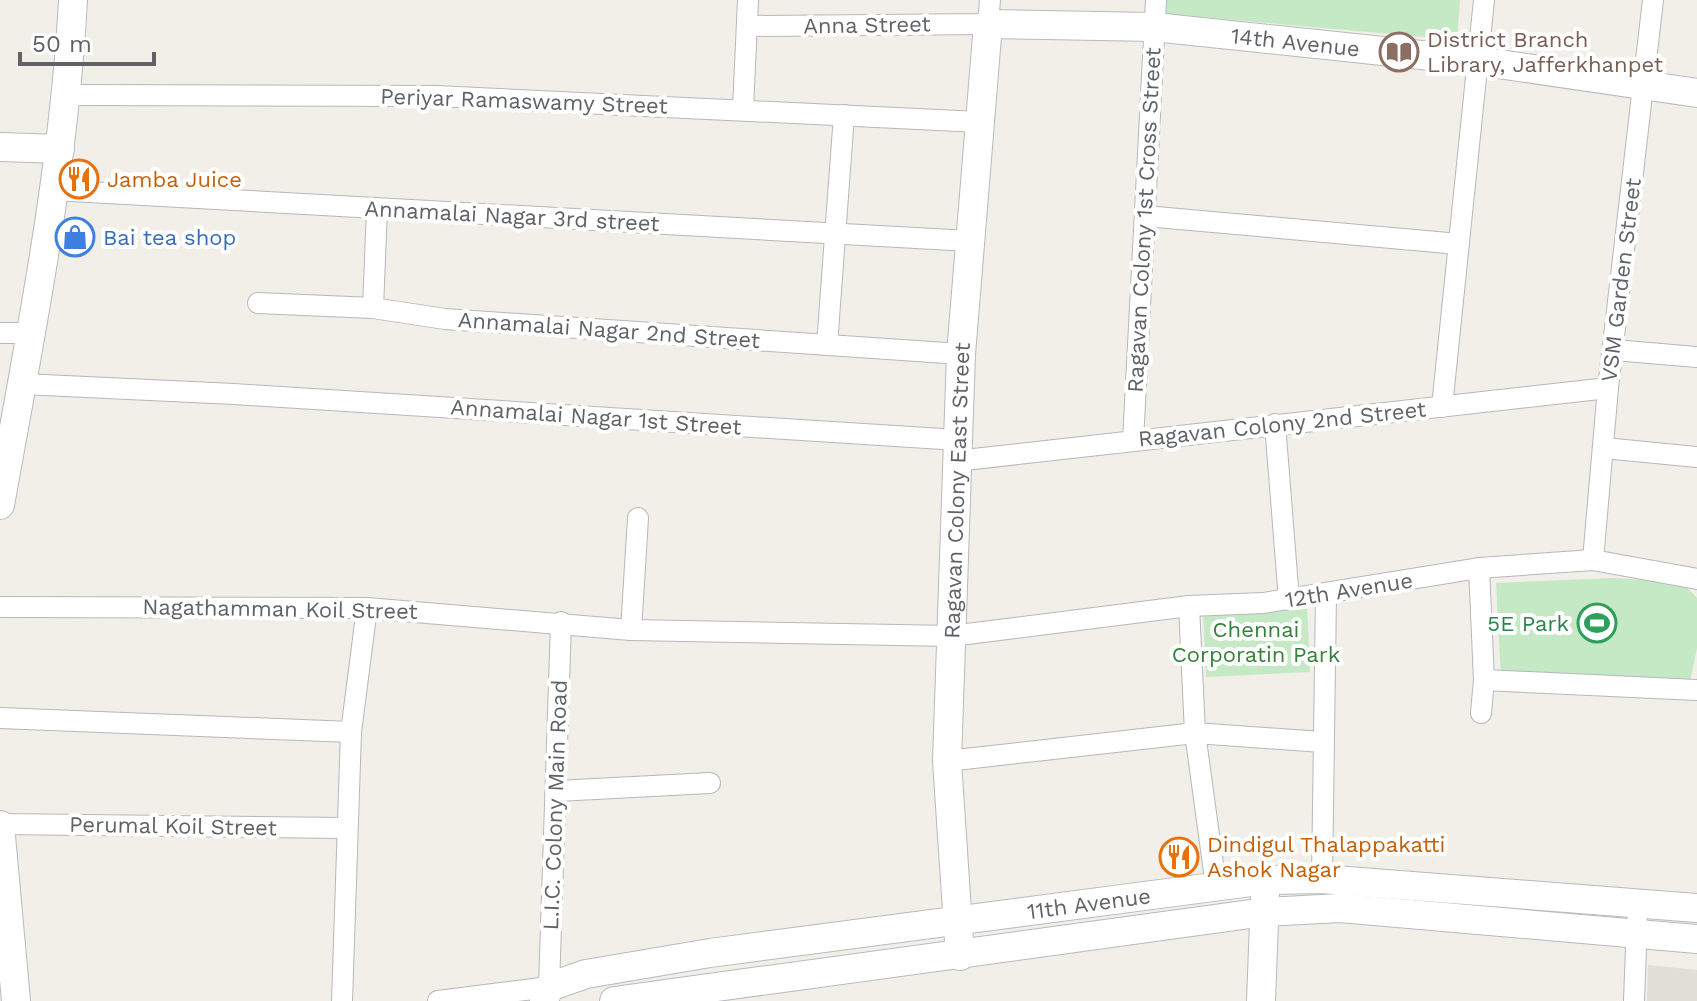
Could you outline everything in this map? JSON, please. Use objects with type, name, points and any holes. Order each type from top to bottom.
[{"type":"main road","points":[[0,505],[32,333],[68,95],[73,0]]},
{"type":"main road","name":"14th Avenue","points":[[989,12],[1155,14],[1697,93]]},
{"type":"main road","name":"Ragavan Colony East Street","points":[[960,956],[947,761],[961,354],[989,12]]},
{"type":"main road","points":[[0,147],[60,149]]},
{"type":"main road","points":[[0,825],[16,1001]]},
{"type":"main road","name":"11th Avenue","points":[[546,994],[586,974],[710,953],[1266,880],[1322,879],[1697,908]]},
{"type":"main road","points":[[1261,1001],[1266,880]]},
{"type":"main road","name":"11th Avenue","points":[[625,1000],[739,992],[1265,912],[1340,908],[1697,939]]},
{"type":"street","points":[[743,109],[748,0]]},
{"type":"street","points":[[1442,407],[1484,0]]},
{"type":"street","name":"VSM Garden Street","points":[[1593,560],[1608,388],[1653,0]]},
{"type":"street","name":"Anna Street","points":[[747,26],[989,12]]},
{"type":"street","name":"Ragavan Colony 1st Cross Street","points":[[1133,441],[1155,14]]},
{"type":"street","name":"Periyar Ramaswamy Street","points":[[68,95],[436,96],[979,122]]},
{"type":"street","points":[[827,345],[844,115]]},
{"type":"street","name":"Annamalai Nagar 3rd street","points":[[53,190],[970,241]]},
{"type":"street","points":[[373,308],[377,209]]},
{"type":"street","points":[[1145,216],[1459,244]]},
{"type":"street","name":"Annamalai Nagar 2nd Street","points":[[258,303],[373,308],[445,319],[961,354]]},
{"type":"street","points":[[0,333],[32,333]]},
{"type":"street","points":[[1614,350],[1697,357]]},
{"type":"street","name":"Annamalai Nagar 1st Street","points":[[23,384],[234,394],[957,450]]},
{"type":"street","name":"Ragavan Colony 2nd Street","points":[[957,450],[1133,441],[1608,388]]},
{"type":"street","points":[[1275,424],[1289,600]]},
{"type":"street","points":[[1604,448],[1697,457]]},
{"type":"street","points":[[631,630],[638,518]]},
{"type":"street","name":"12th Avenue","points":[[631,630],[951,636],[1189,606],[1289,600],[1479,568],[1593,560],[1697,579]]},
{"type":"street","points":[[1479,568],[1484,680],[1481,713]]},
{"type":"street","points":[[1322,879],[1326,594]]},
{"type":"street","points":[[1189,606],[1195,733],[1216,886]]},
{"type":"street","name":"Nagathamman Koil Street","points":[[0,607],[367,608],[631,630]]},
{"type":"street","points":[[342,1001],[351,732],[367,608]]},
{"type":"street","name":"L.I.C. Colony Main Road","points":[[546,994],[557,791],[561,622]]},
{"type":"street","points":[[1484,680],[1697,690]]},
{"type":"street","points":[[0,718],[351,732]]},
{"type":"street","points":[[947,761],[1195,733],[1322,742]]},
{"type":"street","points":[[557,791],[710,783]]},
{"type":"street","name":"Perumal Koil Street","points":[[0,825],[346,828]]},
{"type":"street","points":[[1634,1001],[1637,903]]},
{"type":"street","points":[[438,1001],[546,994]]},
{"type":"shaded area","points":[[1648,965],[1697,970],[1697,1001],[1647,1001]]},
{"type":"green space","points":[[1158,0],[1460,0],[1457,40],[1157,13]]},
{"type":"green space","name":"5E Park","points":[[1615,578],[1683,583],[1697,598],[1697,648],[1689,688],[1501,678],[1496,583]]},
{"type":"green space","name":"Chennai Corporatin Park","points":[[1307,606],[1310,672],[1206,677],[1203,611]]},
{"type":"place","name":"District Branch Library, Jafferkhanpet","points":[[1399,52]]},
{"type":"place","name":"Jamba Juice","points":[[79,179]]},
{"type":"place","name":"Bai tea shop","points":[[75,237]]},
{"type":"place","name":"5E Park","points":[[1597,623]]},
{"type":"place","name":"Dindigul Thalappakatti Ashok Nagar","points":[[1179,857]]}]
